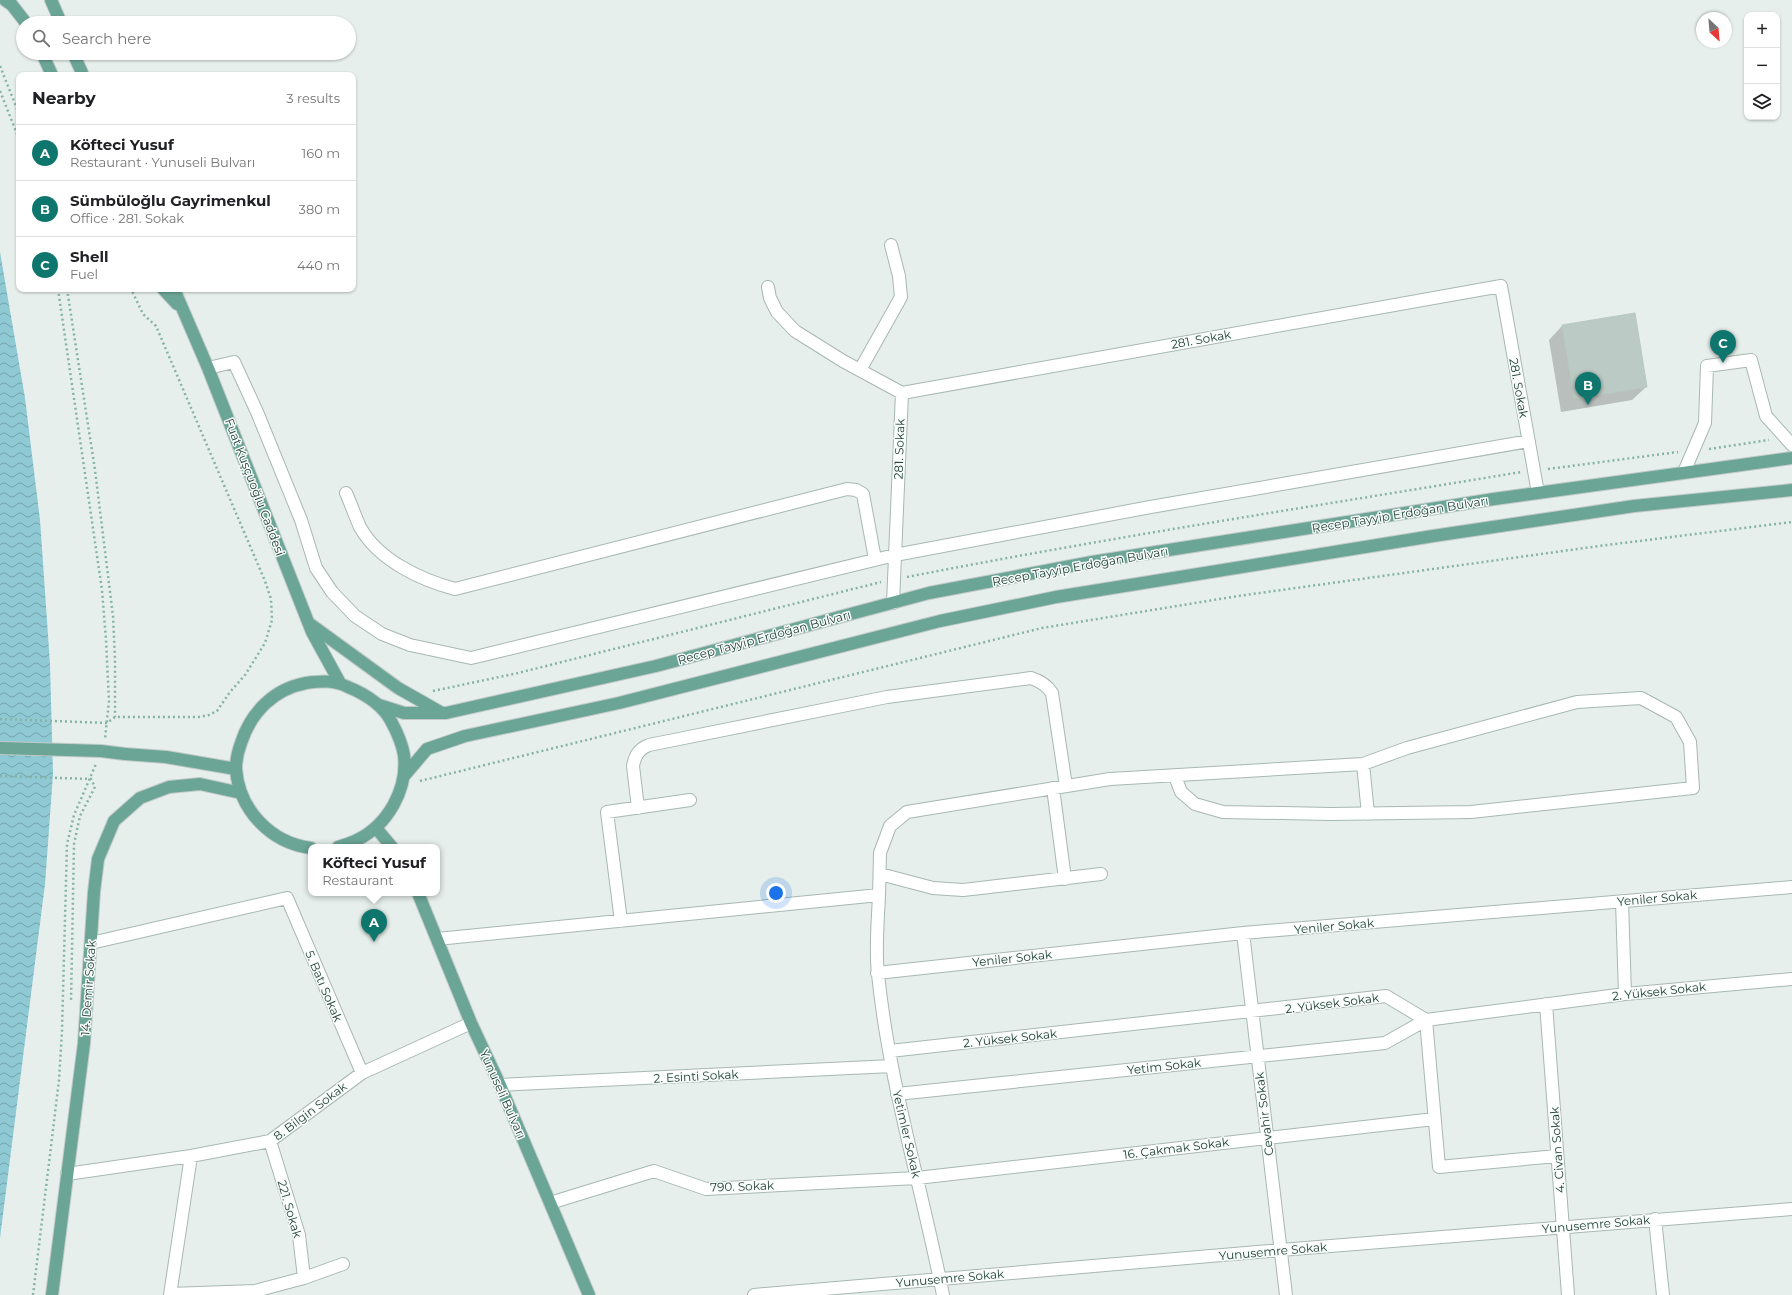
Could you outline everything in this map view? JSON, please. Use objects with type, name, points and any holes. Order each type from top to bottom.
[{"type":"main road","points":[[5,0],[12,5],[21,16]]},
{"type":"main road","points":[[51,0],[58,16]]},
{"type":"main road","points":[[45,60],[51,72]]},
{"type":"main road","points":[[77,60],[82,72]]},
{"type":"main road","points":[[166,292],[184,312]]},
{"type":"main road","name":"Fuat Kuşçuoğlu Caddesi","points":[[175,292],[208,368],[308,623],[340,683]]},
{"type":"main road","name":"Recep Tayyip Erdoğan Bulvarı","points":[[379,705],[404,713],[444,713],[656,666],[929,593],[1092,562],[1538,493],[1792,458]]},
{"type":"main road","points":[[404,776],[427,749],[465,736],[619,703],[940,621],[1056,597],[1410,540],[1634,506],[1792,490]]},
{"type":"main road","points":[[308,623],[398,688],[444,713]]},
{"type":"main road","points":[[308,847],[287,842],[272,833],[259,822],[249,809],[241,793],[236,769],[238,754],[246,728],[253,716],[265,702],[281,692],[298,685],[322,681],[340,683],[365,694],[379,705],[389,717],[399,736],[404,755],[404,776],[400,791],[390,811],[376,828],[358,840],[347,844]]},
{"type":"main road","points":[[0,748],[101,751],[166,757],[236,769]]},
{"type":"main road","name":"14. Demir Sokak","points":[[52,1295],[84,1044],[94,892],[98,859],[114,821],[140,798],[168,787],[200,784],[241,793]]},
{"type":"main road","points":[[376,828],[389,844]]},
{"type":"main road","name":"Yunuseli Bulvarı","points":[[419,896],[471,1023],[500,1085],[589,1295]]},
{"type":"street","points":[[860,370],[901,297],[899,276],[891,245]]},
{"type":"street","name":"281. Sokak","points":[[893,603],[902,393],[1501,286],[1538,493]]},
{"type":"street","points":[[768,287],[770,298],[778,312],[795,331],[902,393]]},
{"type":"street","points":[[1684,472],[1705,423],[1707,366],[1750,360],[1766,416],[1792,445]]},
{"type":"street","points":[[208,368],[234,362],[258,412],[301,520],[316,568],[332,592],[355,616],[382,634],[410,646],[471,658],[875,559],[1129,510],[1529,441]]},
{"type":"street","points":[[346,493],[361,528],[383,553],[415,575],[455,589],[847,489],[856,490],[863,494],[875,559]]},
{"type":"street","points":[[638,808],[633,766],[634,759],[642,748],[886,697],[1031,678],[1046,685],[1052,693],[1066,786]]},
{"type":"street","name":"Yetimler Sokak","points":[[943,1295],[918,1178],[897,1094],[877,973],[880,853],[890,826],[908,812],[1110,779],[1363,764],[1407,748],[1577,702],[1641,698],[1676,717],[1690,742],[1693,788],[1471,812],[1368,814]]},
{"type":"street","points":[[1175,776],[1181,792],[1195,804],[1223,812],[1368,814],[1363,764]]},
{"type":"street","points":[[1054,788],[1065,879]]},
{"type":"street","points":[[621,920],[607,812],[690,800]]},
{"type":"street","points":[[880,874],[933,888],[963,890],[1101,874]]},
{"type":"street","name":"Yeniler Sokak","points":[[877,973],[1243,933],[1792,887]]},
{"type":"street","points":[[437,939],[879,895]]},
{"type":"street","name":"5. Batı Sokak","points":[[91,943],[287,898],[362,1073]]},
{"type":"street","points":[[1622,901],[1625,994]]},
{"type":"street","name":"Cevahir Sokak","points":[[1243,933],[1286,1295]]},
{"type":"street","name":"2. Yüksek Sokak","points":[[890,1051],[1386,996],[1426,1020],[1625,994],[1792,979]]},
{"type":"street","name":"4. Civan Sokak","points":[[1546,1004],[1568,1295]]},
{"type":"street","points":[[1426,1020],[1439,1167],[1557,1156]]},
{"type":"street","name":"Yetim Sokak","points":[[897,1094],[1385,1043],[1426,1020]]},
{"type":"street","name":"8. Bilgin Sokak","points":[[67,1174],[191,1156],[270,1141],[362,1073],[471,1023]]},
{"type":"street","name":"2. Esinti Sokak","points":[[500,1085],[892,1066]]},
{"type":"street","name":"16. Çakmak Sokak","points":[[918,1178],[1434,1119]]},
{"type":"street","name":"221. Sokak","points":[[270,1141],[299,1235],[304,1278]]},
{"type":"street","points":[[191,1156],[170,1294],[255,1291],[304,1278],[343,1264]]},
{"type":"street","name":"790. Sokak","points":[[550,1203],[654,1171],[706,1188],[918,1178]]},
{"type":"street","name":"Yunusemre Sokak","points":[[754,1295],[1280,1250],[1792,1209]]},
{"type":"street","points":[[1655,1219],[1663,1295]]},
{"type":"path","points":[[0,66],[16,106]]},
{"type":"path","points":[[0,91],[16,131]]},
{"type":"path","points":[[33,1295],[59,1080],[62,1031],[67,844],[74,815],[91,779],[106,735],[109,701],[102,590],[58,292]]},
{"type":"path","points":[[67,292],[95,470],[108,574],[115,660],[115,717]]},
{"type":"path","points":[[0,719],[108,723],[115,717],[199,717],[209,715],[217,711],[230,692],[245,675],[265,643],[272,620],[271,599],[265,581],[156,326],[143,314],[132,292]]},
{"type":"path","points":[[420,781],[1042,628],[1238,596],[1599,546],[1792,522]]},
{"type":"path","points":[[0,776],[91,779]]},
{"type":"path","points":[[71,1008],[74,844],[80,816],[95,787],[91,779]]},
{"type":"water","points":[[0,252],[25,398],[40,520],[50,664],[53,774],[45,884],[0,1238]]},
{"type":"building","points":[[1635,313],[1647,387],[1574,399],[1562,325]]},
{"type":"place","name":"Shell","points":[[1723,363]]},
{"type":"place","name":"Sümbüloğlu Gayrimenkul","points":[[1588,405]]},
{"type":"place","name":"Köfteci Yusuf","points":[[374,942]]}]
